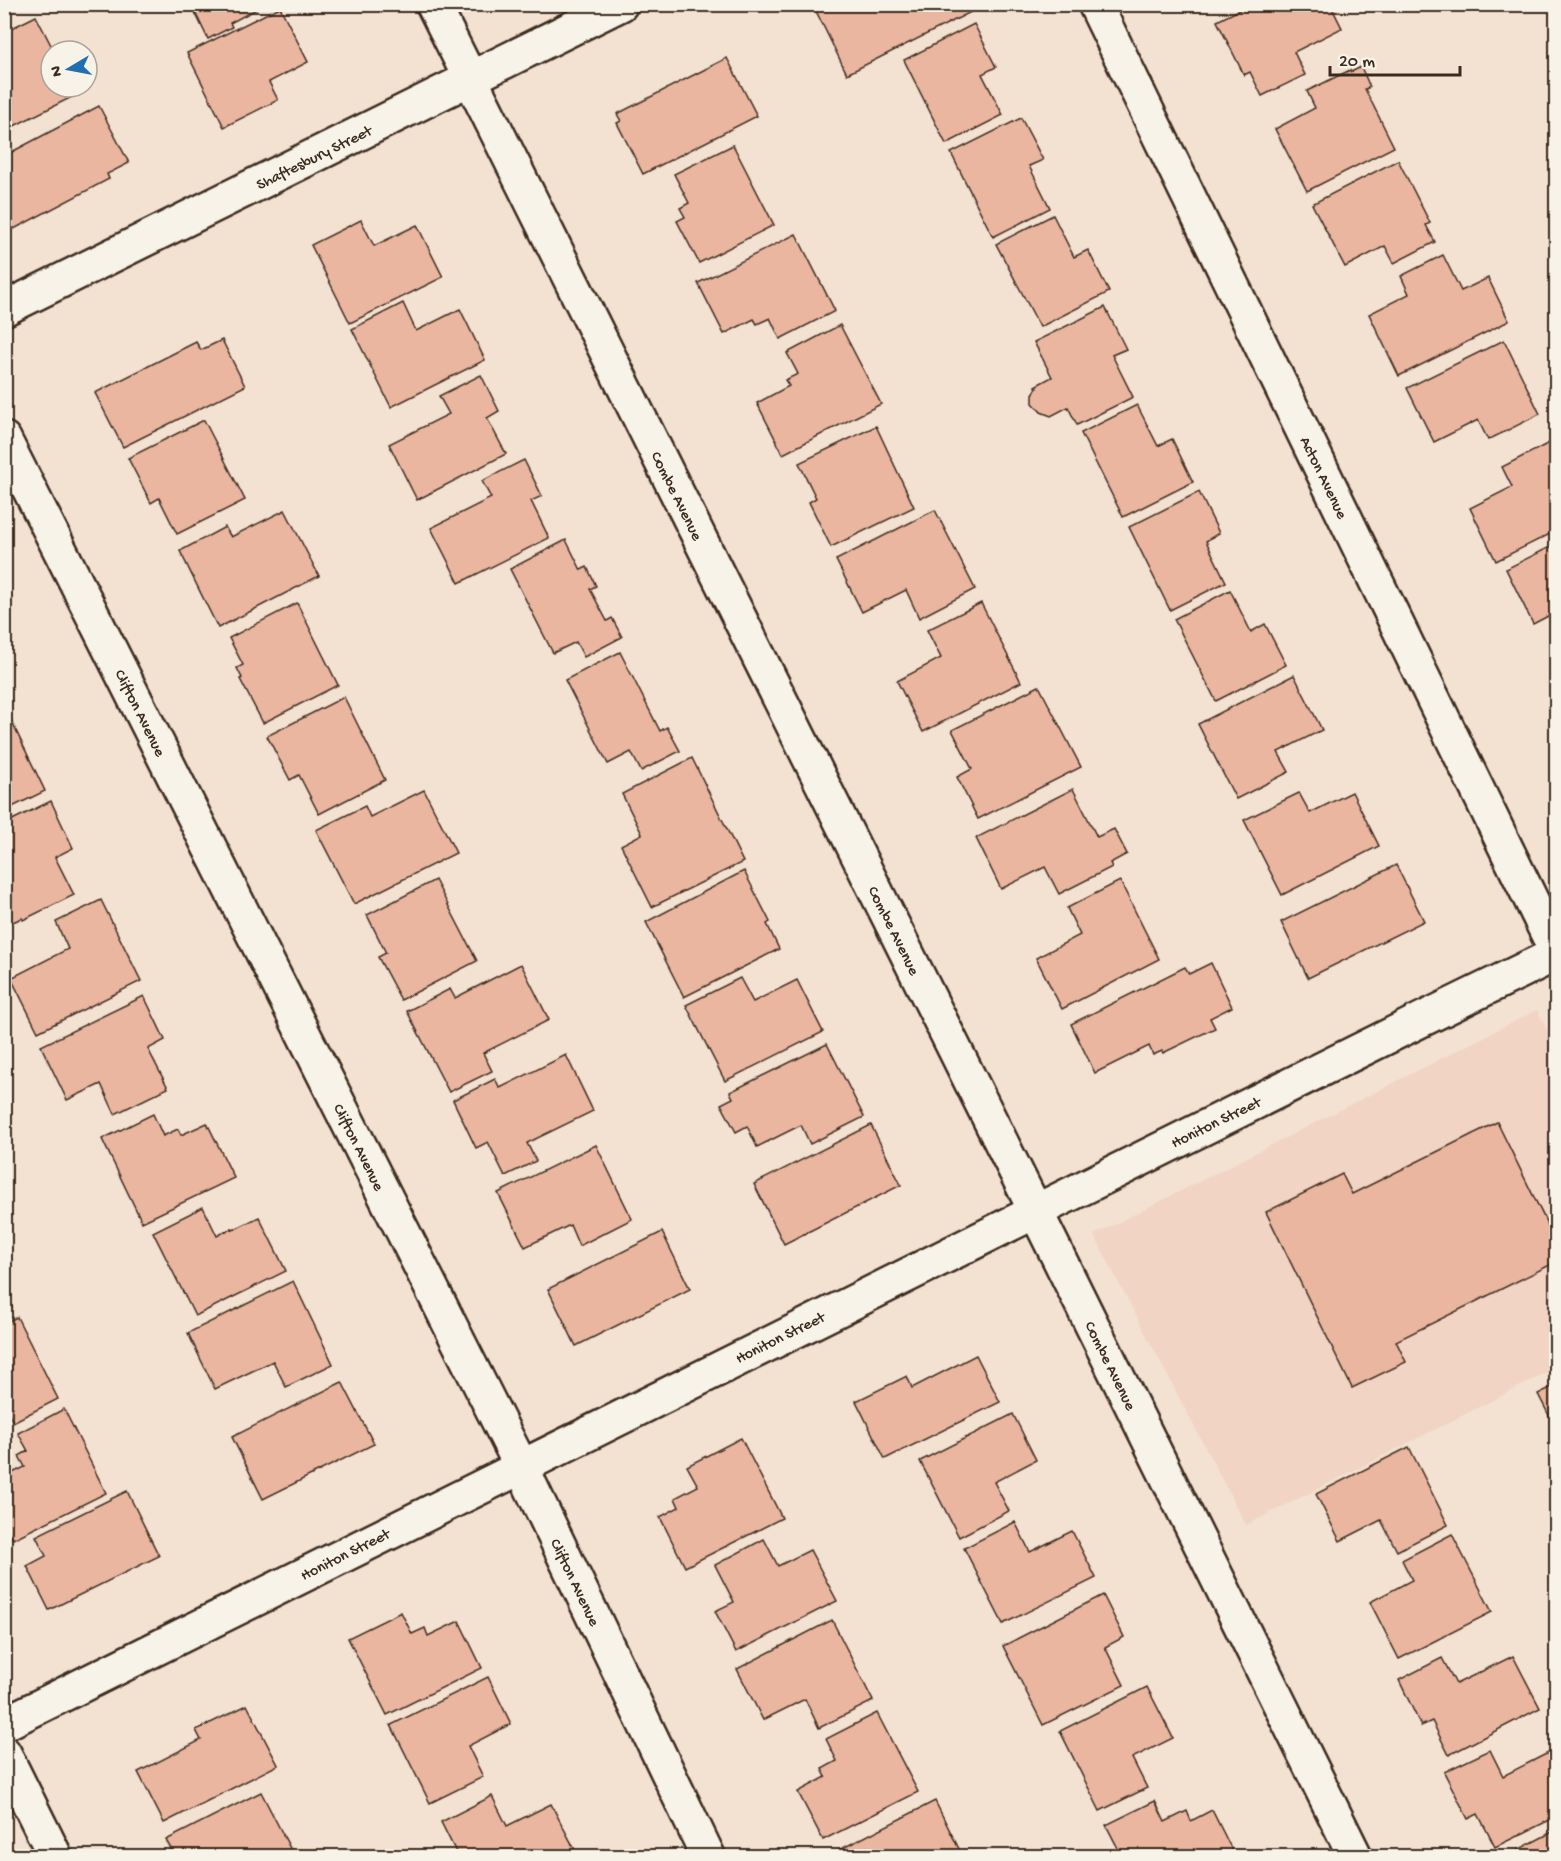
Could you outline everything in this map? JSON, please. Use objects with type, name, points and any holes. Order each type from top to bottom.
[{"type":"street","name":"Combe Avenue","points":[[433,4],[1034,1209],[1354,1857]]},
{"type":"street","name":"Shaftesbury Street","points":[[4,309],[621,4]]},
{"type":"street","name":"Acton Avenue","points":[[1095,4],[1557,952]]},
{"type":"street","name":"Clifton Avenue","points":[[4,439],[520,1464],[708,1857]]},
{"type":"street","name":"Honiton Street","points":[[4,1724],[520,1464],[1557,952]]},
{"type":"street","points":[[4,1753],[55,1857]]},
{"type":"shaded area","points":[[1537,1010],[1556,1049],[1556,1368],[1246,1525],[1094,1235]]},
{"type":"building","points":[[4,4],[23,4],[4,14]]},
{"type":"building","points":[[191,4],[266,4],[230,23],[232,27],[208,39]]},
{"type":"building","points":[[829,4],[967,4],[971,12],[847,74],[816,11]]},
{"type":"building","points":[[1251,4],[1330,4],[1342,28],[1294,52],[1305,75],[1262,96],[1250,72],[1244,75],[1217,21]]},
{"type":"building","points":[[280,7],[308,62],[269,82],[278,100],[224,127],[187,53]]},
{"type":"building","points":[[36,16],[48,39],[39,39],[39,99],[68,99],[4,131],[4,32]]},
{"type":"building","points":[[974,24],[996,67],[982,74],[1003,115],[946,144],[904,60]]},
{"type":"building","points":[[727,58],[757,116],[643,174],[617,123],[621,121],[617,114]]},
{"type":"building","points":[[1361,67],[1370,87],[1365,89],[1394,147],[1307,191],[1275,129],[1315,108],[1307,91]]},
{"type":"building","points":[[99,106],[129,163],[107,174],[109,179],[14,229],[4,210],[4,156]]},
{"type":"building","points":[[1021,118],[1043,160],[1029,166],[1050,208],[993,237],[951,153]]},
{"type":"building","points":[[733,145],[774,225],[699,263],[677,221],[685,217],[680,208],[689,203],[674,174]]},
{"type":"building","points":[[1398,160],[1430,223],[1426,225],[1435,242],[1394,263],[1385,246],[1345,267],[1312,204]]},
{"type":"building","points":[[1053,215],[1074,257],[1088,250],[1109,292],[1040,327],[996,244]]},
{"type":"building","points":[[361,220],[374,246],[417,225],[443,277],[350,323],[311,245]]},
{"type":"building","points":[[796,234],[835,311],[780,339],[770,318],[757,324],[754,319],[724,334],[698,283]]},
{"type":"building","points":[[1443,255],[1461,291],[1488,278],[1509,321],[1399,376],[1369,314],[1409,294],[1401,276]]},
{"type":"building","points":[[403,303],[416,331],[460,309],[485,360],[391,407],[352,329]]},
{"type":"building","points":[[1105,307],[1126,349],[1112,355],[1133,397],[1077,425],[1068,407],[1051,416],[1041,412],[1033,403],[1033,394],[1037,388],[1035,386],[1052,377],[1034,342]]},
{"type":"building","points":[[840,325],[881,404],[783,454],[757,403],[789,386],[785,380],[798,374],[787,353]]},
{"type":"building","points":[[222,340],[245,386],[123,447],[95,393],[196,342],[201,350]]},
{"type":"building","points":[[1504,340],[1540,414],[1488,440],[1478,420],[1434,442],[1407,388]]},
{"type":"building","points":[[481,375],[499,411],[487,418],[506,454],[417,500],[389,444],[449,414],[439,396]]},
{"type":"building","points":[[1137,405],[1158,446],[1172,439],[1193,482],[1123,517],[1081,433]]},
{"type":"building","points":[[204,420],[245,500],[177,534],[159,498],[151,503],[128,458]]},
{"type":"building","points":[[876,426],[914,507],[831,547],[809,502],[816,498],[799,463]]},
{"type":"building","points":[[1555,440],[1556,531],[1496,561],[1470,508],[1512,487],[1502,467]]},
{"type":"building","points":[[524,460],[542,496],[531,501],[549,538],[459,583],[431,528],[491,498],[482,481]]},
{"type":"building","points":[[1199,492],[1219,533],[1206,541],[1226,582],[1170,610],[1129,527]]},
{"type":"building","points":[[285,510],[319,576],[218,628],[180,551],[225,527],[231,537]]},
{"type":"building","points":[[935,510],[975,589],[919,618],[906,590],[862,612],[836,560]]},
{"type":"building","points":[[566,540],[581,570],[587,567],[596,586],[590,589],[607,621],[612,618],[622,637],[584,657],[576,642],[553,653],[510,569]]},
{"type":"building","points":[[1556,544],[1556,612],[1533,624],[1506,569]]},
{"type":"building","points":[[1230,590],[1251,632],[1265,624],[1286,665],[1216,701],[1174,619]]},
{"type":"building","points":[[297,603],[338,685],[263,723],[240,679],[242,678],[237,668],[243,665],[229,638]]},
{"type":"building","points":[[981,603],[1021,682],[923,732],[897,681],[941,658],[927,630]]},
{"type":"building","points":[[620,652],[660,731],[667,727],[680,751],[641,771],[631,752],[608,764],[565,680]]},
{"type":"building","points":[[1294,675],[1322,730],[1278,752],[1289,772],[1236,799],[1198,724]]},
{"type":"building","points":[[1039,686],[1081,767],[978,819],[957,777],[972,769],[952,730]]},
{"type":"building","points":[[344,697],[385,780],[319,814],[299,775],[290,780],[267,736]]},
{"type":"building","points":[[7,712],[45,791],[4,811],[4,713]]},
{"type":"building","points":[[692,758],[743,862],[652,907],[621,845],[642,834],[622,794]]},
{"type":"building","points":[[1073,789],[1097,837],[1114,829],[1127,854],[1110,863],[1112,867],[1059,894],[1045,867],[1001,889],[976,838]]},
{"type":"building","points":[[424,790],[456,853],[354,904],[316,830],[365,806],[370,817]]},
{"type":"building","points":[[1352,792],[1379,846],[1282,895],[1244,820],[1299,793],[1310,813]]},
{"type":"building","points":[[51,801],[73,848],[55,857],[74,895],[23,920],[22,918],[8,924],[4,917],[4,824]]},
{"type":"building","points":[[1396,865],[1424,921],[1308,978],[1281,922]]},
{"type":"building","points":[[744,871],[770,922],[767,924],[779,949],[684,997],[646,922]]},
{"type":"building","points":[[435,880],[477,961],[401,1000],[378,957],[386,953],[367,915]]},
{"type":"building","points":[[1120,881],[1159,959],[1062,1009],[1036,958],[1080,935],[1067,908]]},
{"type":"building","points":[[101,900],[141,981],[38,1032],[11,978],[68,949],[56,922]]},
{"type":"building","points":[[1211,963],[1232,1007],[1210,1018],[1215,1028],[1163,1053],[1162,1051],[1153,1055],[1149,1046],[1095,1073],[1071,1024],[1185,967],[1189,974]]},
{"type":"building","points":[[521,964],[549,1020],[483,1053],[492,1071],[449,1092],[407,1011],[450,989],[455,998]]},
{"type":"building","points":[[740,978],[753,1002],[797,980],[823,1032],[725,1081],[686,1005]]},
{"type":"building","points":[[144,996],[165,1040],[148,1049],[168,1088],[115,1114],[101,1084],[67,1100],[41,1046]]},
{"type":"building","points":[[827,1044],[864,1117],[810,1144],[801,1125],[757,1147],[747,1126],[736,1132],[721,1104],[733,1098],[730,1092]]},
{"type":"building","points":[[566,1055],[593,1111],[527,1143],[536,1161],[505,1176],[488,1142],[476,1148],[453,1100],[495,1079],[500,1088]]},
{"type":"building","points":[[153,1114],[163,1136],[178,1129],[181,1135],[207,1123],[234,1178],[142,1222],[102,1139]]},
{"type":"building","points":[[1497,1122],[1556,1242],[1556,1262],[1396,1341],[1406,1362],[1352,1388],[1266,1212],[1342,1174],[1352,1194]]},
{"type":"building","points":[[871,1125],[901,1185],[784,1244],[754,1184]]},
{"type":"building","points":[[596,1145],[632,1219],[579,1246],[570,1225],[525,1247],[498,1193]]},
{"type":"building","points":[[203,1207],[217,1236],[259,1217],[286,1271],[195,1316],[153,1232]]},
{"type":"building","points":[[662,1232],[690,1289],[576,1346],[548,1289]]},
{"type":"building","points":[[293,1281],[333,1364],[286,1387],[273,1361],[215,1389],[188,1333]]},
{"type":"building","points":[[4,1293],[12,1308],[4,1312]]},
{"type":"building","points":[[17,1317],[58,1399],[13,1422],[4,1405],[4,1323]]},
{"type":"building","points":[[976,1355],[1000,1402],[885,1459],[856,1401],[907,1376],[912,1388]]},
{"type":"building","points":[[342,1382],[374,1444],[263,1499],[232,1437]]},
{"type":"building","points":[[1556,1385],[1556,1429],[1538,1394]]},
{"type":"building","points":[[64,1409],[106,1493],[13,1539],[4,1523],[4,1477],[25,1467],[19,1456],[28,1451],[18,1433]]},
{"type":"building","points":[[1013,1414],[1036,1460],[994,1482],[1009,1511],[959,1537],[920,1461]]},
{"type":"building","points":[[741,1438],[782,1518],[685,1567],[660,1517],[679,1507],[675,1498],[698,1486],[687,1466]]},
{"type":"building","points":[[1409,1447],[1448,1525],[1397,1551],[1381,1520],[1340,1541],[1316,1494]]},
{"type":"building","points":[[127,1491],[159,1556],[49,1610],[27,1566],[46,1556],[36,1536]]},
{"type":"building","points":[[1015,1522],[1030,1552],[1072,1531],[1096,1578],[1003,1624],[964,1548]]},
{"type":"building","points":[[1452,1534],[1492,1612],[1399,1659],[1370,1602],[1412,1580],[1402,1560]]},
{"type":"building","points":[[764,1539],[778,1566],[810,1550],[837,1601],[736,1652],[715,1611],[734,1602],[715,1565]]},
{"type":"building","points":[[1103,1595],[1124,1637],[1105,1647],[1124,1685],[1043,1725],[1003,1646]]},
{"type":"building","points":[[401,1612],[412,1634],[425,1628],[428,1636],[459,1621],[482,1668],[387,1715],[348,1638]]},
{"type":"building","points":[[832,1620],[873,1701],[819,1728],[805,1699],[763,1720],[737,1669]]},
{"type":"building","points":[[1513,1656],[1540,1708],[1449,1755],[1432,1721],[1421,1726],[1399,1680],[1442,1658],[1456,1684]]},
{"type":"building","points":[[488,1677],[511,1724],[468,1746],[483,1777],[430,1803],[391,1725]]},
{"type":"building","points":[[1147,1687],[1173,1738],[1132,1758],[1147,1788],[1100,1811],[1060,1731]]},
{"type":"building","points":[[247,1705],[278,1765],[164,1823],[138,1772],[201,1740],[196,1730]]},
{"type":"building","points":[[877,1713],[918,1792],[823,1840],[798,1792],[826,1777],[822,1769],[837,1761],[826,1739]]},
{"type":"building","points":[[1556,1749],[1556,1817],[1495,1847],[1478,1814],[1468,1819],[1444,1772],[1490,1750],[1503,1776]]},
{"type":"building","points":[[261,1792],[294,1856],[175,1856],[166,1840]]},
{"type":"building","points":[[492,1796],[507,1826],[551,1804],[575,1850],[563,1856],[458,1856],[441,1822]]},
{"type":"building","points":[[935,1801],[961,1853],[955,1856],[840,1856],[837,1851]]},
{"type":"building","points":[[1155,1801],[1165,1822],[1187,1811],[1191,1821],[1212,1810],[1235,1856],[1122,1856],[1106,1825]]},
{"type":"building","points":[[1556,1830],[1556,1856],[1514,1856],[1512,1853]]}]
